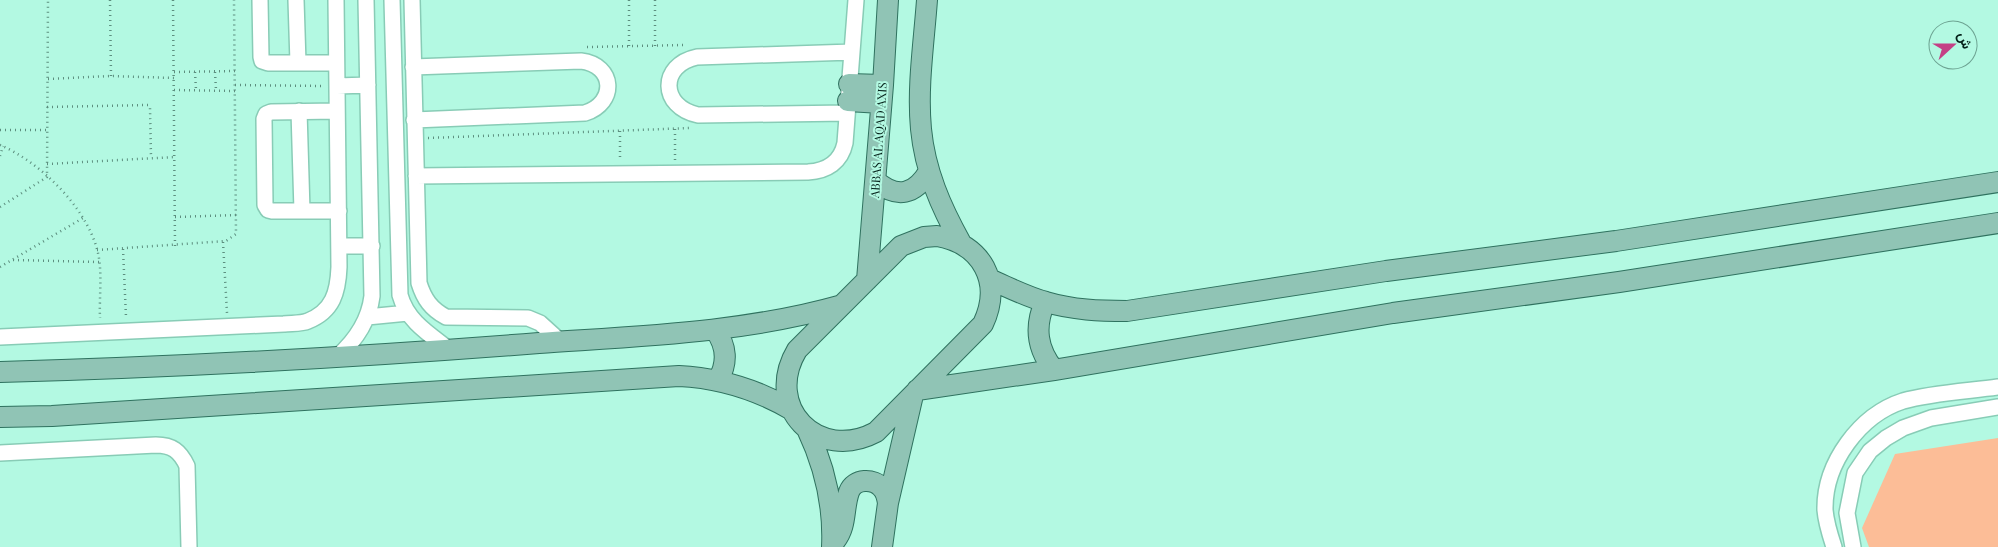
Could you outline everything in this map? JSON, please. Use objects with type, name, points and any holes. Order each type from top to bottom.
[{"type":"main road","name":"ABBAS AL AQAD AXIS","points":[[867,280],[876,181],[888,0]]},
{"type":"main road","points":[[927,0],[920,108],[921,129],[929,171],[937,196],[961,243]]},
{"type":"main road","points":[[848,99],[882,94]]},
{"type":"main road","points":[[876,181],[886,190],[899,193],[912,190],[922,182],[929,171]]},
{"type":"main road","points":[[989,279],[1045,302],[1085,310],[1127,311],[1376,273],[1616,241],[1998,182]]},
{"type":"main road","points":[[915,392],[1393,313],[1619,282],[1998,223]]},
{"type":"main road","points":[[937,236],[949,238],[961,243],[979,258],[989,279],[990,302],[982,324],[876,432],[853,441],[828,440],[807,429],[798,420],[792,410],[786,386],[791,361],[797,350],[901,246],[912,240],[937,236]]},
{"type":"main road","points":[[1045,302],[1038,319],[1038,337],[1043,355],[1054,370]]},
{"type":"main road","points":[[0,372],[157,367],[337,357],[715,330],[783,320],[842,305]]},
{"type":"main road","points":[[715,330],[723,343],[725,358],[718,380]]},
{"type":"main road","points":[[0,417],[52,416],[638,377],[679,376],[718,380],[756,391],[792,410]]},
{"type":"main road","points":[[882,547],[888,502],[915,392]]},
{"type":"main road","points":[[807,429],[816,447],[828,486],[831,505],[832,546]]},
{"type":"main road","points":[[832,546],[838,538],[844,523],[849,491],[853,486],[864,481],[876,482],[884,491],[888,502]]},
{"type":"street","points":[[260,0],[261,59],[266,63],[336,63]]},
{"type":"street","points":[[296,0],[298,63]]},
{"type":"street","points":[[0,336],[307,322],[326,310],[338,290],[339,211],[336,0]]},
{"type":"street","points":[[337,357],[352,342],[367,317],[372,296],[373,269],[366,0]]},
{"type":"street","points":[[392,0],[400,295],[408,313],[419,327],[450,350]]},
{"type":"street","points":[[412,0],[419,283],[422,294],[436,312],[446,318],[533,319],[540,322],[561,342]]},
{"type":"street","points":[[416,176],[808,172],[823,170],[836,162],[844,150],[856,0]]},
{"type":"street","points":[[848,99],[698,115],[687,113],[677,106],[671,97],[669,86],[671,75],[677,66],[686,59],[697,57],[852,52]]},
{"type":"street","points":[[413,66],[591,62],[599,67],[605,75],[608,85],[607,95],[602,104],[594,110],[585,113],[414,120]]},
{"type":"street","points":[[337,86],[368,85]]},
{"type":"street","points":[[299,111],[302,211]]},
{"type":"street","points":[[337,111],[271,112],[265,117],[265,205],[272,212],[339,211]]},
{"type":"street","points":[[399,249],[417,221]]},
{"type":"street","points":[[339,246],[372,246]]},
{"type":"street","points":[[373,269],[399,268]]},
{"type":"street","points":[[367,317],[408,313]]},
{"type":"street","points":[[1834,547],[1825,510],[1828,489],[1836,461],[1861,426],[1883,410],[1904,401],[1998,387]]},
{"type":"street","points":[[1853,547],[1850,540],[1847,513],[1855,472],[1870,451],[1886,438],[1903,428],[1931,418],[1998,407]]},
{"type":"street","points":[[0,453],[156,445],[166,445],[175,449],[182,456],[187,466],[189,547]]},
{"type":"path","points":[[47,177],[48,0]]},
{"type":"path","points":[[110,0],[111,76]]},
{"type":"path","points":[[173,0],[175,246]]},
{"type":"path","points":[[97,250],[223,242],[229,241],[236,234],[234,0]]},
{"type":"path","points":[[629,0],[629,46]]},
{"type":"path","points":[[654,0],[655,46]]},
{"type":"path","points":[[580,47],[685,46]]},
{"type":"path","points":[[174,72],[235,72]]},
{"type":"path","points":[[195,72],[196,91]]},
{"type":"path","points":[[215,72],[216,91]]},
{"type":"path","points":[[47,79],[111,76],[174,78]]},
{"type":"path","points":[[235,85],[337,86]]},
{"type":"path","points":[[174,90],[235,91]]},
{"type":"path","points":[[47,107],[148,105],[151,158]]},
{"type":"path","points":[[415,139],[694,128]]},
{"type":"path","points":[[675,129],[675,173]]},
{"type":"path","points":[[0,130],[47,130]]},
{"type":"path","points":[[620,131],[620,174]]},
{"type":"path","points":[[0,156],[1,146],[39,168],[68,196],[83,218],[97,250],[99,262],[100,332]]},
{"type":"path","points":[[47,164],[175,157]]},
{"type":"path","points":[[0,207],[47,177]]},
{"type":"path","points":[[175,217],[237,216]]},
{"type":"path","points":[[0,267],[83,218]]},
{"type":"path","points":[[223,242],[228,327]]},
{"type":"path","points":[[123,248],[126,331]]},
{"type":"path","points":[[12,260],[99,262]]},
{"type":"shaded area","points":[[1998,438],[1998,547],[1869,547],[1862,528],[1895,454]]}]
